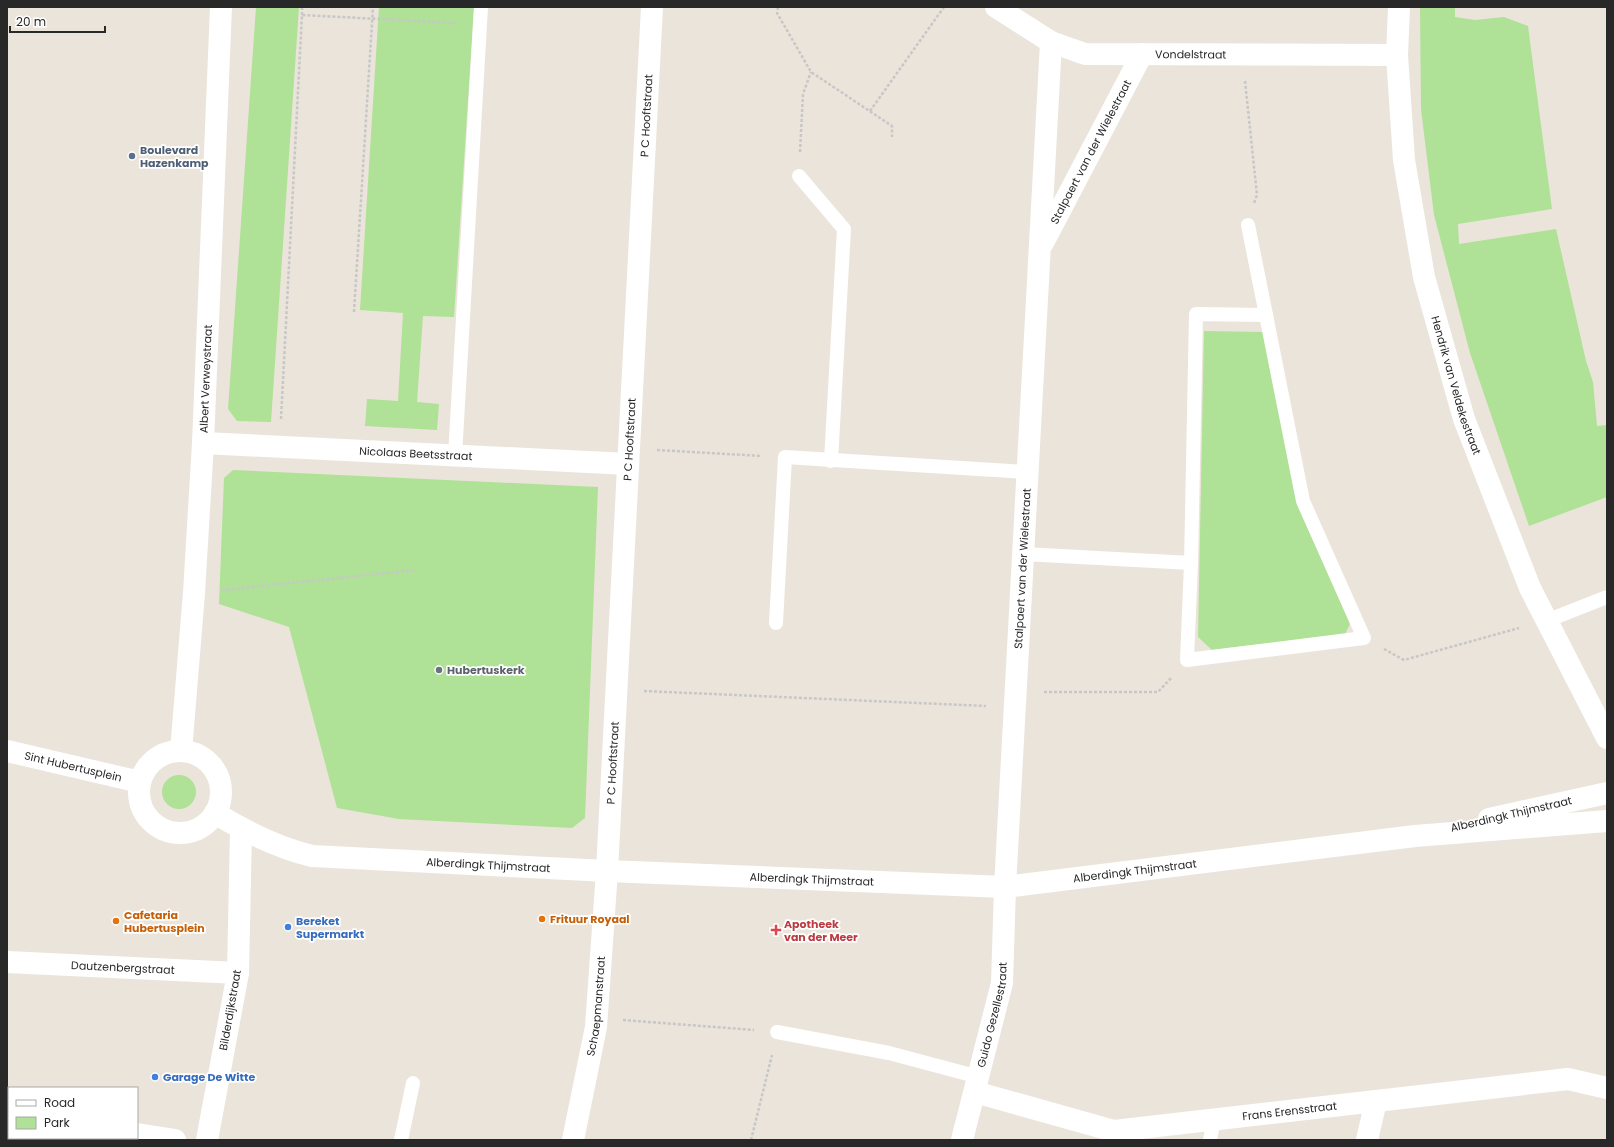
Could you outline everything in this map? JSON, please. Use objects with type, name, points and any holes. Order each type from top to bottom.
[{"type":"street","name":"Albert Verweystraat","points":[[182,751],[194,593],[203,443],[221,7]]},
{"type":"street","name":"P C Hooftstraat","points":[[607,871],[652,7]]},
{"type":"street","name":"Vondelstraat","points":[[996,7],[1050,42],[1085,54],[1397,55]]},
{"type":"street","name":"Hendrik van Veldekestraat","points":[[1399,7],[1397,55],[1404,160],[1424,277],[1464,419],[1530,588],[1607,738]]},
{"type":"street","name":"Stalpaert van der Wielestraat","points":[[1005,887],[1050,42]]},
{"type":"street","name":"Stalpaert van der Wielestraat","points":[[1039,250],[1142,54]]},
{"type":"street","name":"Nicolaas Beetsstraat","points":[[203,443],[455,456],[628,456]]},
{"type":"street","name":"Sint Hubertusplein","points":[[7,751],[140,782]]},
{"type":"street","points":[[182,751],[195,753],[215,770],[220,786],[220,799],[214,814],[205,824],[191,831],[176,832],[162,828],[151,820],[143,809],[139,796],[140,782],[147,768],[155,760],[167,753],[182,751]]},
{"type":"street","name":"Alberdingk Thijmstraat","points":[[1415,836],[1607,793]]},
{"type":"street","name":"Alberdingk Thijmstraat","points":[[214,814],[241,830],[279,847],[312,856],[607,871],[1005,887],[1415,836],[1607,821]]},
{"type":"street","name":"Bilderdijkstraat","points":[[207,1140],[238,973],[241,830]]},
{"type":"street","name":"Schaepmanstraat","points":[[573,1140],[596,1027],[607,871]]},
{"type":"street","name":"Guido Gezellestraat","points":[[962,1140],[1002,983],[1005,887]]},
{"type":"street","name":"Dautzenbergstraat","points":[[7,962],[238,973]]},
{"type":"street","name":"Frans Erensstraat","points":[[977,1084],[1114,1132],[1212,1130],[1376,1101],[1568,1079],[1607,1088]]},
{"type":"street","points":[[1367,1140],[1376,1101]]},
{"type":"street","points":[[138,1134],[175,1140]]},
{"type":"lane","points":[[455,456],[481,7]]},
{"type":"lane","points":[[799,176],[844,229],[831,461]]},
{"type":"lane","points":[[1248,225],[1304,501],[1364,638],[1187,660],[1191,563],[1196,314],[1266,315]]},
{"type":"lane","points":[[776,623],[785,457],[1027,472]]},
{"type":"lane","points":[[1023,554],[1191,563]]},
{"type":"lane","points":[[1546,621],[1607,597]]},
{"type":"lane","points":[[777,1032],[889,1053],[977,1084]]},
{"type":"lane","points":[[401,1140],[413,1083]]},
{"type":"path","points":[[280,447],[302,7]]},
{"type":"path","points":[[354,312],[373,7]]},
{"type":"path","points":[[778,7],[777,13],[811,72],[892,126],[892,137]]},
{"type":"path","points":[[870,111],[944,7]]},
{"type":"path","points":[[302,15],[480,24]]},
{"type":"path","points":[[1243,55],[1257,195],[1248,225]]},
{"type":"path","points":[[799,176],[803,94],[811,72]]},
{"type":"path","points":[[628,456],[785,457]]},
{"type":"path","points":[[194,593],[416,570]]},
{"type":"path","points":[[1364,638],[1404,660],[1546,621]]},
{"type":"path","points":[[616,690],[1015,699],[1158,692],[1187,660]]},
{"type":"path","points":[[596,1018],[777,1032],[751,1140]]},
{"type":"green space","points":[[256,7],[299,7],[271,422],[237,421],[228,409]]},
{"type":"green space","points":[[379,7],[474,7],[454,317],[423,316],[417,402],[439,404],[437,430],[365,426],[367,399],[398,401],[403,313],[360,310]]},
{"type":"green space","points":[[1420,7],[1455,7],[1455,17],[1475,20],[1504,17],[1528,26],[1552,209],[1458,224],[1459,244],[1556,229],[1586,361],[1593,382],[1597,426],[1607,425],[1607,497],[1529,526],[1470,353],[1434,215],[1421,109]]},
{"type":"green space","points":[[1204,331],[1263,332],[1297,503],[1350,624],[1345,634],[1212,650],[1198,637]]},
{"type":"green space","points":[[233,470],[598,487],[585,818],[572,828],[399,819],[337,808],[289,627],[219,604],[224,478]]},
{"type":"green space","points":[[176,775],[182,775],[186,776],[193,782],[196,792],[195,799],[189,806],[182,809],[176,809],[172,808],[165,802],[162,795],[162,789],[163,785],[169,778]]},
{"type":"place","name":"Boulevard Hazenkamp","points":[[132,156]]},
{"type":"place","name":"Hubertuskerk","points":[[439,670]]},
{"type":"place","name":"Frituur Royaal","points":[[542,919]]},
{"type":"place","name":"Cafetaria Hubertusplein","points":[[116,921]]},
{"type":"place","name":"Bereket Supermarkt","points":[[288,927]]},
{"type":"place","name":"Apotheek van der Meer","points":[[776,930]]},
{"type":"place","name":"Garage De Witte","points":[[155,1077]]}]
